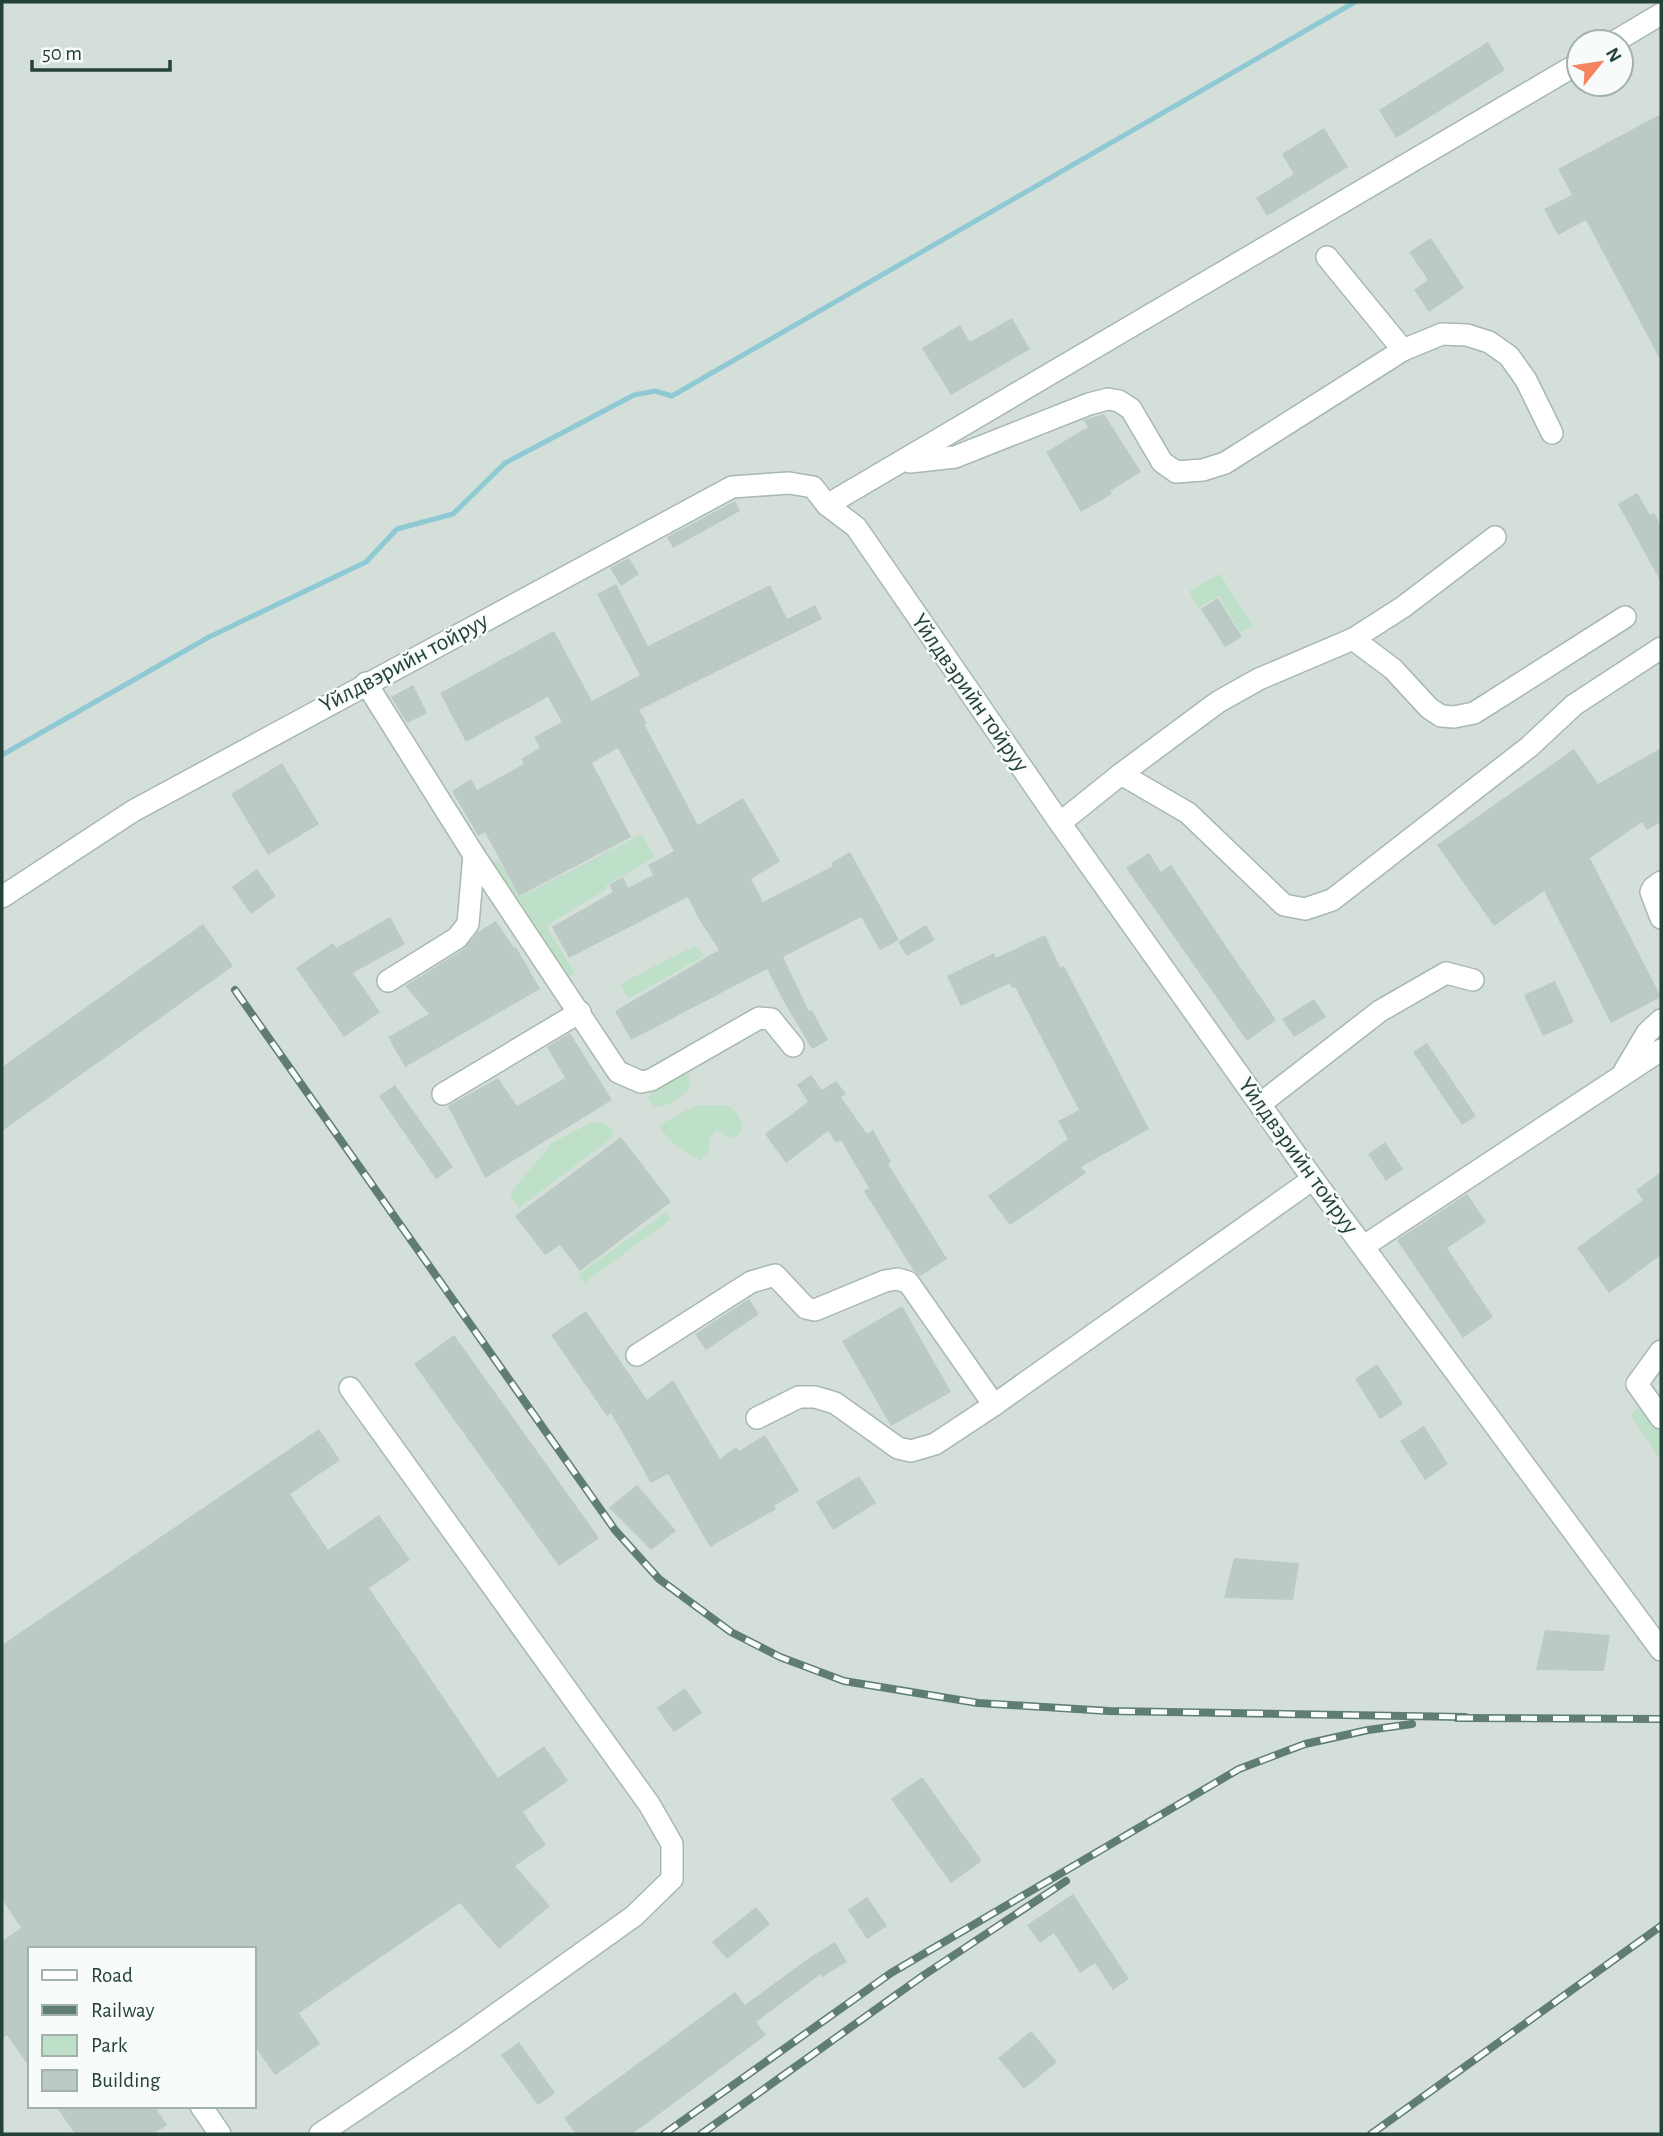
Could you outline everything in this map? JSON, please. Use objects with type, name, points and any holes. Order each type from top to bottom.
[{"type":"lane","points":[[1635,29],[1661,14]]},
{"type":"lane","points":[[827,505],[1565,71]]},
{"type":"lane","points":[[1327,257],[1403,351]]},
{"type":"lane","points":[[901,463],[955,457],[1108,399],[1119,401],[1131,410],[1162,462],[1176,472],[1203,470],[1225,463],[1403,351],[1442,334],[1466,335],[1489,342],[1509,356],[1526,380],[1552,433]]},
{"type":"lane","name":"Үйлдвэрийн тойруу","points":[[2,897],[133,811],[732,487],[789,483],[813,487],[827,505],[856,527],[1060,823],[1313,1179],[1661,1650]]},
{"type":"lane","points":[[1060,823],[1218,702],[1259,679],[1353,639],[1403,607],[1495,537]]},
{"type":"lane","points":[[1353,639],[1393,669],[1429,708],[1441,716],[1454,717],[1474,713],[1625,617]]},
{"type":"lane","points":[[1121,774],[1188,813],[1284,905],[1305,909],[1332,900],[1529,747],[1574,705],[1661,648]]},
{"type":"lane","points":[[366,683],[474,855],[618,1072],[640,1082],[651,1080],[759,1018],[771,1019],[793,1046]]},
{"type":"lane","points":[[388,981],[457,937],[468,924],[474,855]]},
{"type":"lane","points":[[1661,882],[1651,892],[1661,918]]},
{"type":"lane","points":[[1260,1104],[1380,1011],[1421,985],[1446,972],[1473,980]]},
{"type":"lane","points":[[443,1094],[580,1012]]},
{"type":"lane","points":[[1620,1078],[1647,1033],[1661,1020]]},
{"type":"lane","points":[[1364,1246],[1661,1050]]},
{"type":"lane","points":[[757,1418],[799,1397],[815,1397],[835,1403],[898,1448],[911,1451],[935,1444],[1313,1179]]},
{"type":"lane","points":[[637,1355],[751,1282],[775,1275],[806,1308],[815,1310],[885,1281],[897,1279],[908,1282],[994,1405]]},
{"type":"lane","points":[[1661,1351],[1637,1384],[1661,1418]]},
{"type":"lane","points":[[320,2134],[463,2038],[635,1916],[672,1879],[672,1844],[649,1804],[351,1388]]},
{"type":"lane","points":[[202,2108],[220,2134]]},
{"type":"shaded area","points":[[2,2],[1661,2],[1661,2134],[2,2134]]},
{"type":"green space","points":[[1220,574],[1253,626],[1240,632],[1219,596],[1198,608],[1189,591]]},
{"type":"green space","points":[[642,834],[655,857],[546,926],[575,973],[561,981],[487,865],[498,859],[519,897]]},
{"type":"green space","points":[[696,945],[704,956],[628,999],[620,984]]},
{"type":"green space","points":[[680,1069],[690,1078],[689,1090],[668,1104],[653,1106],[648,1097],[668,1071]]},
{"type":"green space","points":[[696,1105],[729,1106],[739,1116],[743,1128],[739,1135],[729,1138],[716,1130],[709,1139],[709,1150],[700,1161],[682,1150],[659,1125]]},
{"type":"green space","points":[[599,1122],[610,1127],[613,1137],[519,1208],[510,1194],[552,1143],[590,1123]]},
{"type":"green space","points":[[666,1212],[671,1219],[584,1283],[579,1274]]},
{"type":"green space","points":[[1644,1405],[1661,1430],[1661,1460],[1630,1414]]},
{"type":"building","points":[[1488,42],[1505,70],[1396,138],[1379,110]]},
{"type":"building","points":[[1661,114],[1661,361],[1586,220],[1558,235],[1544,209],[1572,195],[1558,169]]},
{"type":"building","points":[[1324,128],[1348,167],[1267,216],[1256,198],[1294,174],[1282,154]]},
{"type":"building","points":[[1431,238],[1464,288],[1429,312],[1414,290],[1428,280],[1409,252]]},
{"type":"building","points":[[1012,318],[1030,349],[951,395],[922,348],[960,325],[970,342]]},
{"type":"building","points":[[1104,414],[1141,472],[1110,491],[1112,494],[1081,512],[1046,452],[1088,427],[1083,420]]},
{"type":"building","points":[[1637,493],[1650,515],[1654,513],[1661,526],[1661,582],[1618,504]]},
{"type":"building","points":[[735,501],[740,511],[673,548],[667,537]]},
{"type":"building","points":[[629,558],[639,574],[621,586],[610,568]]},
{"type":"building","points":[[616,584],[648,646],[770,585],[787,619],[815,605],[822,619],[639,710],[698,825],[743,798],[780,861],[751,879],[763,902],[833,866],[831,863],[850,852],[899,940],[880,950],[861,917],[783,957],[809,1011],[812,1010],[828,1040],[812,1049],[767,969],[631,1040],[615,1011],[719,950],[688,897],[569,958],[552,927],[613,892],[609,885],[623,877],[628,888],[653,875],[648,865],[674,851],[618,748],[592,763],[631,837],[519,896],[485,832],[478,836],[452,791],[471,779],[477,790],[524,764],[521,759],[540,748],[534,737],[562,722],[548,697],[466,742],[440,693],[554,631],[592,701],[640,675],[597,594]]},
{"type":"building","points":[[1218,598],[1242,637],[1225,647],[1201,609]]},
{"type":"building","points":[[413,685],[427,713],[407,723],[391,697]]},
{"type":"building","points":[[1661,748],[1661,822],[1647,830],[1642,822],[1590,858],[1661,997],[1611,1023],[1544,891],[1494,926],[1437,845],[1574,749],[1598,784]]},
{"type":"building","points":[[282,763],[319,824],[268,855],[231,794]]},
{"type":"building","points":[[1149,853],[1161,872],[1171,865],[1276,1020],[1247,1041],[1126,868]]},
{"type":"building","points":[[257,869],[276,896],[251,914],[232,887]]},
{"type":"building","points":[[390,917],[405,944],[353,973],[380,1012],[344,1037],[296,968],[333,943],[336,948]]},
{"type":"building","points":[[496,921],[514,948],[516,947],[540,989],[405,1067],[388,1037],[429,1014],[405,986],[464,949],[478,932]]},
{"type":"building","points":[[203,924],[233,966],[2,1131],[2,1067]]},
{"type":"building","points":[[926,925],[935,940],[907,956],[898,942]]},
{"type":"building","points":[[1045,935],[1149,1129],[1081,1167],[1086,1173],[1010,1225],[988,1196],[1068,1139],[1058,1121],[1079,1110],[1015,987],[1012,988],[1010,983],[961,1006],[947,976],[994,953],[996,958]]},
{"type":"building","points":[[1555,981],[1574,1022],[1543,1036],[1524,995]]},
{"type":"building","points":[[1314,999],[1326,1017],[1294,1037],[1282,1019]]},
{"type":"building","points":[[570,1033],[612,1100],[485,1178],[448,1106],[498,1078],[517,1106],[565,1078],[547,1047]]},
{"type":"building","points":[[1427,1043],[1476,1116],[1462,1125],[1413,1052]]},
{"type":"building","points":[[811,1075],[822,1090],[836,1081],[846,1094],[841,1097],[867,1134],[873,1130],[891,1162],[888,1164],[947,1259],[920,1276],[914,1271],[864,1191],[869,1188],[841,1140],[836,1143],[828,1131],[786,1163],[765,1134],[808,1102],[797,1085]]},
{"type":"building","points":[[395,1085],[453,1167],[436,1179],[379,1096]]},
{"type":"building","points":[[621,1137],[671,1202],[580,1271],[560,1245],[545,1255],[515,1216]]},
{"type":"building","points":[[1385,1142],[1403,1169],[1386,1181],[1368,1154]]},
{"type":"building","points":[[1661,1172],[1661,1255],[1609,1293],[1577,1248],[1643,1200],[1636,1190]]},
{"type":"building","points":[[1467,1194],[1486,1222],[1447,1248],[1493,1317],[1463,1338],[1397,1240]]},
{"type":"building","points":[[749,1299],[759,1314],[706,1350],[695,1334]]},
{"type":"building","points":[[902,1306],[951,1392],[891,1426],[842,1341]]},
{"type":"building","points":[[586,1311],[647,1400],[673,1380],[720,1459],[736,1447],[739,1451],[765,1435],[799,1491],[774,1506],[776,1509],[710,1547],[668,1474],[651,1483],[611,1413],[607,1416],[551,1335]]},
{"type":"building","points":[[454,1335],[599,1538],[559,1566],[414,1364]]},
{"type":"building","points":[[1377,1364],[1403,1404],[1380,1419],[1355,1379]]},
{"type":"building","points":[[1424,1426],[1448,1464],[1425,1480],[1400,1441]]},
{"type":"building","points":[[319,1429],[340,1460],[290,1494],[328,1550],[379,1515],[410,1560],[369,1588],[498,1778],[544,1746],[568,1781],[523,1812],[546,1845],[515,1866],[550,1906],[499,1949],[460,1903],[299,2013],[320,2044],[275,2075],[256,2048],[256,1947],[28,1947],[28,2065],[7,2035],[2,2039],[2,1941],[21,1928],[2,1899],[2,1645]]},
{"type":"building","points":[[859,1476],[876,1503],[833,1530],[816,1502]]},
{"type":"building","points":[[637,1485],[676,1531],[651,1550],[609,1508]]},
{"type":"building","points":[[1234,1558],[1299,1563],[1293,1600],[1224,1598]]},
{"type":"building","points":[[1545,1630],[1610,1635],[1604,1671],[1536,1670]]},
{"type":"building","points":[[685,1688],[702,1713],[674,1732],[657,1708]]},
{"type":"building","points":[[922,1777],[982,1861],[951,1883],[891,1799]]},
{"type":"building","points":[[1073,1894],[1129,1979],[1113,1990],[1095,1963],[1080,1973],[1054,1933],[1040,1943],[1027,1925]]},
{"type":"building","points":[[867,1897],[887,1926],[867,1939],[848,1910]]},
{"type":"building","points":[[756,1907],[770,1924],[727,1959],[712,1942]]},
{"type":"building","points":[[835,1942],[847,1962],[822,1977],[821,1974],[756,2022],[766,2035],[632,2134],[576,2134],[564,2118],[735,1992],[745,2005]]},
{"type":"building","points":[[1031,2031],[1057,2062],[1024,2089],[998,2058]]},
{"type":"building","points":[[519,2042],[555,2093],[538,2105],[501,2055]]},
{"type":"building","points":[[57,2108],[155,2108],[167,2125],[153,2134],[75,2134]]},
{"type":"waterway","points":[[2,755],[209,637],[366,562],[397,529],[453,514],[505,463],[634,395],[655,391],[672,396],[1355,2]]},
{"type":"railway","points":[[235,990],[615,1530],[659,1579],[731,1632],[780,1657],[844,1681],[978,1703],[1109,1711],[1465,1717]]},
{"type":"railway","points":[[1457,1718],[1661,1719]]},
{"type":"railway","points":[[664,2134],[891,1973],[1239,1769],[1305,1744],[1368,1730],[1412,1724]]},
{"type":"railway","points":[[701,2134],[924,1975],[1066,1881]]},
{"type":"railway","points":[[1371,2134],[1661,1926]]}]
